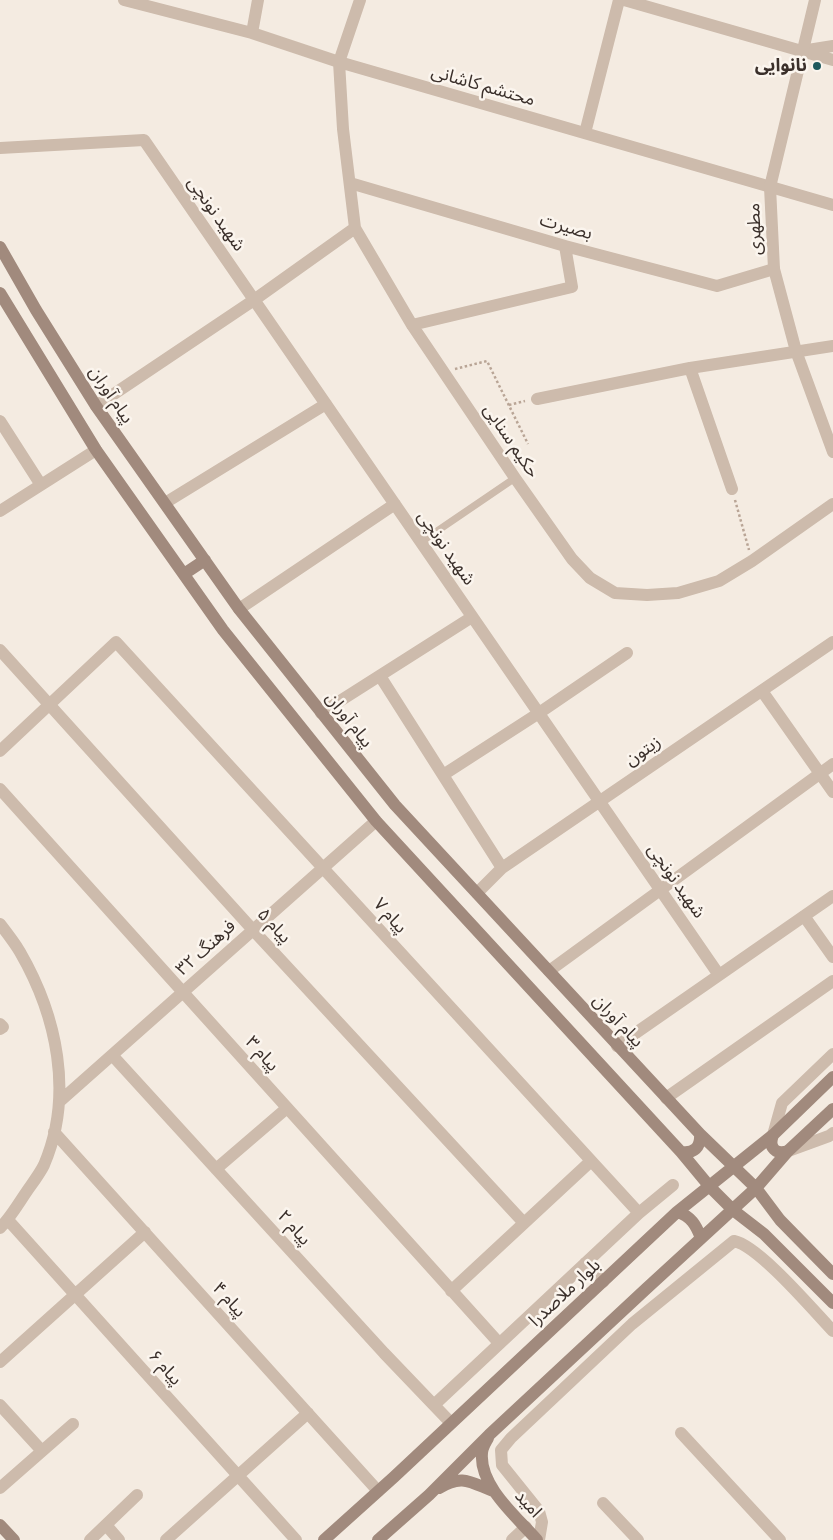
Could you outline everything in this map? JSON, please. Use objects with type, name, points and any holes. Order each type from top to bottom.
[{"type":"main road","name":"پیام آوران","points":[[0,247],[36,310],[96,406],[204,560],[239,609],[395,805],[666,1098],[756,1188],[780,1220],[833,1274]]},
{"type":"main road","points":[[0,293],[96,450],[223,630],[376,820],[681,1152],[710,1187],[733,1210],[764,1234],[833,1303]]},
{"type":"main road","points":[[184,574],[204,560]]},
{"type":"main road","name":"بلوار ملاصدرا","points":[[324,1540],[677,1212],[773,1135],[833,1077]]},
{"type":"main road","points":[[378,1540],[733,1210],[756,1188],[788,1151],[833,1109]]},
{"type":"main road","points":[[681,1152],[689,1153],[696,1149],[700,1142],[700,1134]]},
{"type":"main road","points":[[773,1135],[772,1147],[776,1152],[788,1151]]},
{"type":"main road","points":[[677,1212],[693,1222],[701,1238]]},
{"type":"main road","points":[[764,1234],[765,1224],[780,1220]]},
{"type":"main road","name":"امید","points":[[489,1435],[482,1452],[484,1472],[493,1491],[538,1540]]},
{"type":"main road","name":"امید","points":[[429,1494],[446,1484],[462,1480],[493,1491]]},
{"type":"main road","points":[[0,1525],[14,1540]]},
{"type":"street","name":"محتشم کاشانی","points":[[124,0],[152,3],[339,62],[833,205]]},
{"type":"street","points":[[252,33],[258,0]]},
{"type":"street","points":[[339,62],[360,0]]},
{"type":"street","points":[[585,133],[619,0]]},
{"type":"street","points":[[624,0],[833,60]]},
{"type":"street","name":"مطهری","points":[[815,0],[770,187],[774,269],[796,351],[833,452]]},
{"type":"street","points":[[803,51],[833,46]]},
{"type":"street","name":"حکیم سنایی","points":[[339,62],[342,129],[355,228],[412,325],[515,478],[572,559],[590,578],[615,593],[647,595],[678,593],[719,581],[752,561],[833,504]]},
{"type":"street","name":"شهید نونچی","points":[[0,148],[144,140],[719,975]]},
{"type":"street","name":"بصیرت","points":[[350,183],[565,246],[717,286],[774,269]]},
{"type":"street","points":[[96,406],[254,300],[355,228]]},
{"type":"street","points":[[412,325],[572,287],[565,246]]},
{"type":"street","points":[[536,399],[690,368],[833,346]]},
{"type":"street","points":[[690,368],[732,489]]},
{"type":"street","points":[[165,503],[326,404]]},
{"type":"street","points":[[0,421],[41,485]]},
{"type":"street","points":[[0,510],[96,450]]},
{"type":"street","points":[[239,609],[394,504]]},
{"type":"street","points":[[322,713],[472,617]]},
{"type":"street","name":"پیام ۷","points":[[50,704],[116,642],[639,1213]]},
{"type":"street","name":"زیتون","points":[[477,893],[502,868],[833,642]]},
{"type":"street","name":"پیام ۵","points":[[0,650],[253,930],[524,1223]]},
{"type":"street","points":[[443,775],[627,653]]},
{"type":"street","points":[[380,676],[502,868]]},
{"type":"street","points":[[762,691],[833,792]]},
{"type":"street","points":[[0,751],[50,704]]},
{"type":"street","points":[[549,971],[833,764]]},
{"type":"street","name":"پیام ۳","points":[[0,789],[499,1343]]},
{"type":"street","name":"فرهنگ ۳۲","points":[[60,1102],[376,820]]},
{"type":"street","points":[[617,1046],[833,896]]},
{"type":"street","points":[[804,916],[833,957]]},
{"type":"street","points":[[0,924],[20,951],[45,1003],[60,1068],[60,1102],[54,1132],[43,1166],[4,1224]]},
{"type":"street","points":[[666,1098],[833,981]]},
{"type":"street","points":[[773,1135],[782,1103],[833,1054]]},
{"type":"street","name":"پیام ۲","points":[[112,1055],[451,1423]]},
{"type":"street","points":[[216,1170],[287,1108]]},
{"type":"street","name":"پیام ۴","points":[[54,1132],[378,1491]]},
{"type":"street","points":[[788,1151],[833,1133]]},
{"type":"street","points":[[451,1291],[590,1161]]},
{"type":"street","points":[[434,1406],[639,1213],[673,1185]]},
{"type":"street","name":"پیام ۶","points":[[4,1224],[76,1294],[296,1540]]},
{"type":"street","points":[[0,1362],[145,1232]]},
{"type":"street","points":[[538,1540],[542,1522],[539,1511],[502,1465],[501,1450],[511,1438],[632,1324],[734,1241],[743,1243],[764,1260],[833,1331]]},
{"type":"street","points":[[585,1263],[603,1282]]},
{"type":"street","points":[[632,1324],[647,1288]]},
{"type":"street","points":[[0,1405],[42,1451]]},
{"type":"street","points":[[166,1540],[308,1414]]},
{"type":"street","points":[[0,1488],[73,1424]]},
{"type":"street","points":[[682,1433],[780,1540]]},
{"type":"street","points":[[90,1540],[136,1495]]},
{"type":"street","points":[[603,1503],[638,1540]]},
{"type":"street","points":[[106,1525],[119,1540]]},
{"type":"street","points":[[512,1540],[526,1527]]},
{"type":"lane","points":[[421,542],[515,478]]},
{"type":"path","points":[[444,372],[487,361],[528,444]]},
{"type":"path","points":[[508,405],[536,399]]},
{"type":"path","points":[[732,489],[752,561]]},
{"type":"place","name":"نانوایی","points":[[817,66]]}]
